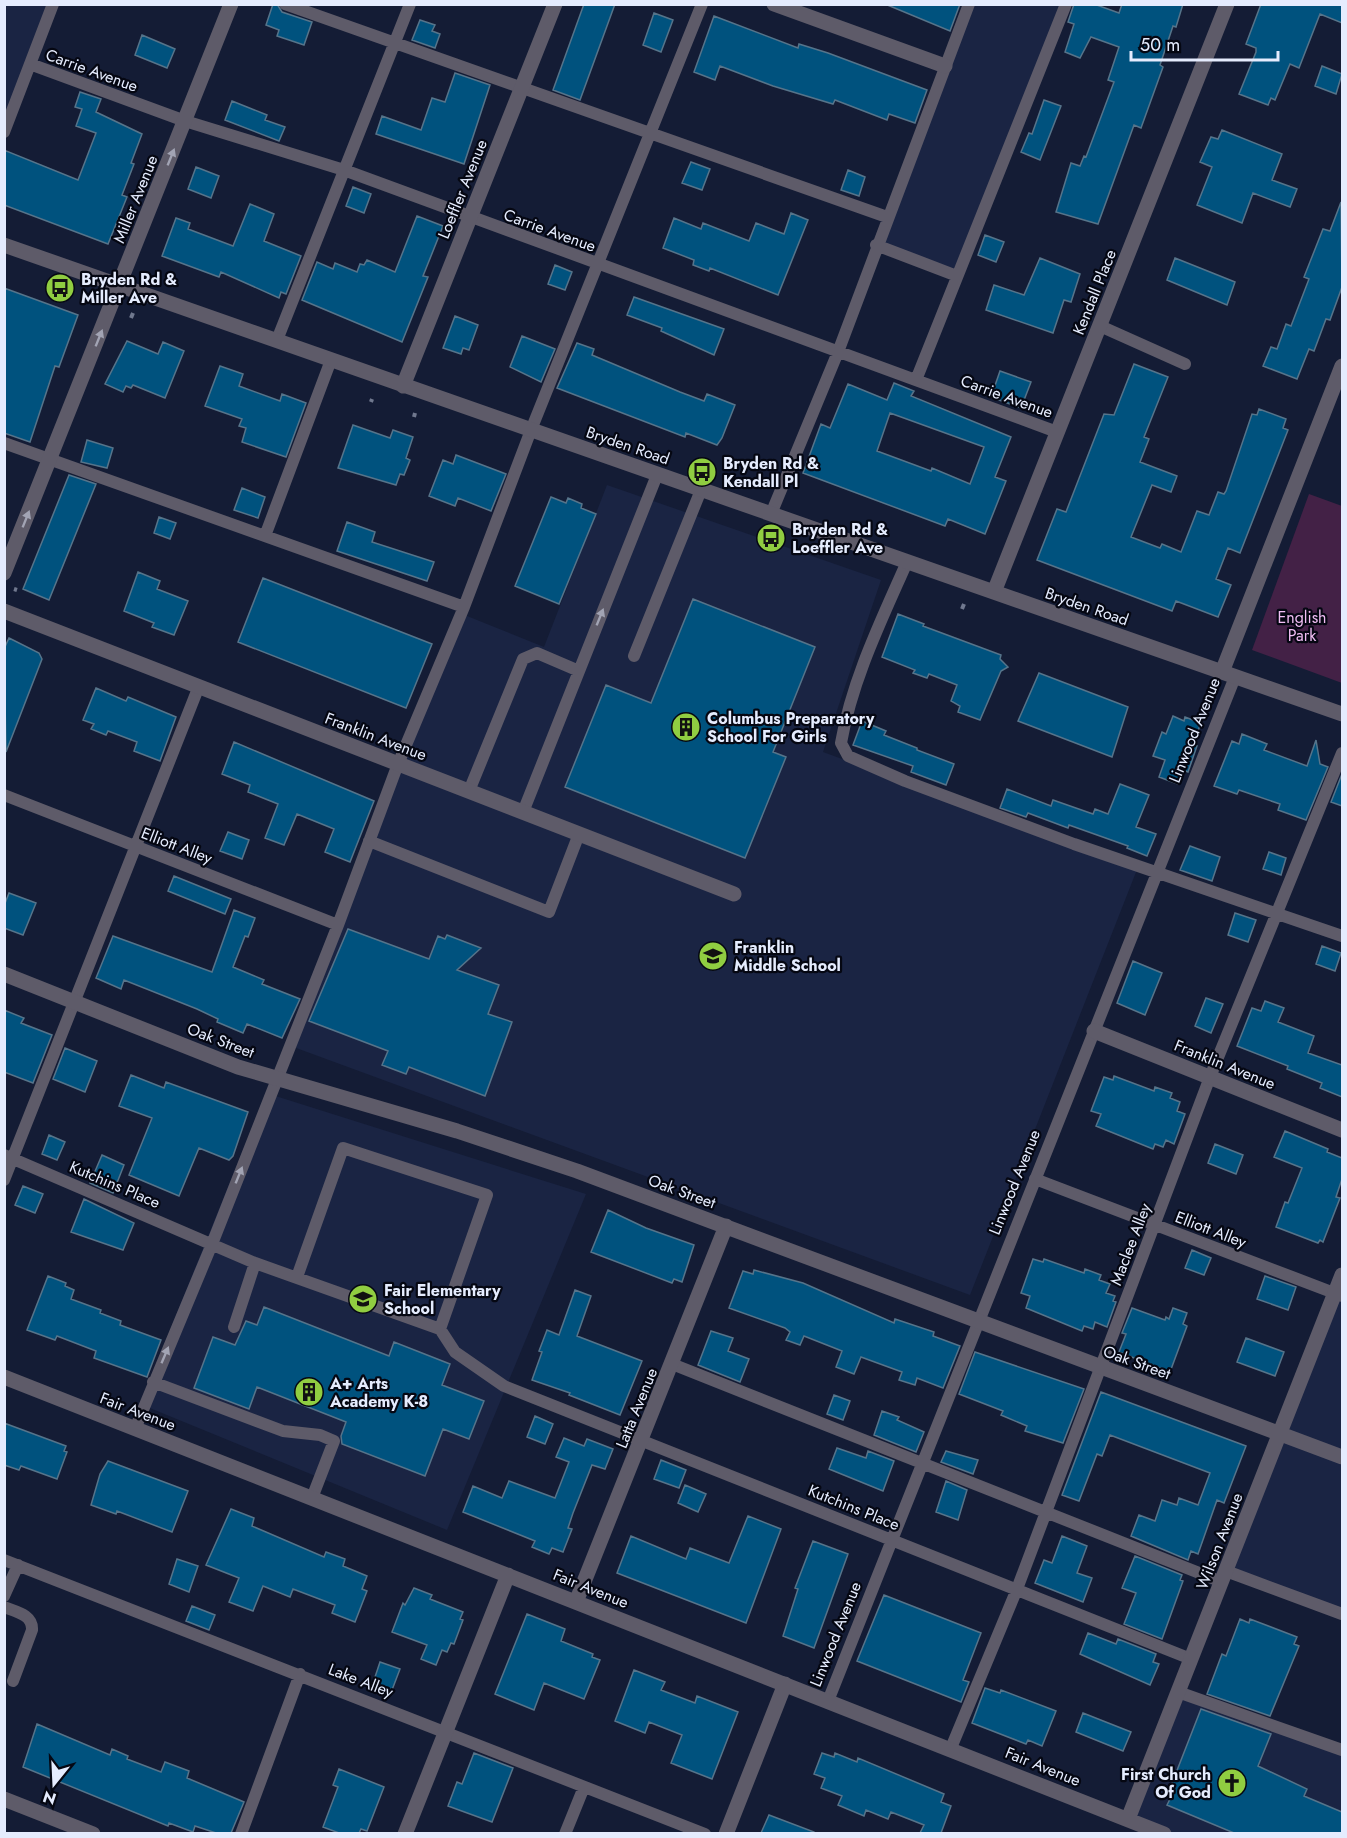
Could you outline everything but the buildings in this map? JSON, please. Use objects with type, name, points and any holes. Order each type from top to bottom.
[{"type":"street","name":"Miller Avenue","points":[[4,573],[231,4]]},
{"type":"street","name":"Loeffler Avenue","points":[[403,386],[555,4]]},
{"type":"street","points":[[774,4],[945,66]]},
{"type":"street","name":"Kendall Place","points":[[994,592],[1227,4]]},
{"type":"street","name":"Bryden Road","points":[[4,245],[1342,714]]},
{"type":"street","name":"Linwood Avenue","points":[[1228,675],[1342,366]]},
{"type":"street","name":"Franklin Avenue","points":[[4,611],[734,894]]},
{"type":"street","name":"Oak Street","points":[[4,974],[238,1067],[457,1131],[577,1171],[1342,1457]]},
{"type":"street","name":"Franklin Avenue","points":[[1094,1031],[1342,1130]]},
{"type":"street","name":"Latta Avenue","points":[[576,1602],[643,1440],[726,1226]]},
{"type":"street","name":"Wilson Avenue","points":[[1130,1825],[1178,1692],[1280,1433],[1339,1295],[1342,1275]]},
{"type":"street","name":"Fair Avenue","points":[[4,1377],[951,1748],[1130,1825],[1164,1833]]},
{"type":"street","points":[[405,1833],[508,1575]]},
{"type":"street","name":"Linwood Avenue","points":[[726,1833],[785,1684]]},
{"type":"street","points":[[4,1799],[93,1833]]},
{"type":"lane","points":[[4,132],[53,4]]},
{"type":"lane","points":[[285,4],[887,218]]},
{"type":"lane","points":[[277,340],[411,4]]},
{"type":"lane","points":[[135,1429],[212,1244],[338,925],[398,764],[464,607],[531,430],[702,4]]},
{"type":"lane","points":[[771,514],[838,352],[969,4]]},
{"type":"lane","points":[[916,380],[1066,4]]},
{"type":"lane","name":"Carrie Avenue","points":[[30,64],[185,121],[344,170],[1057,432]]},
{"type":"lane","points":[[876,246],[957,276]]},
{"type":"lane","points":[[1100,326],[1185,364]]},
{"type":"lane","points":[[265,536],[331,360]]},
{"type":"lane","points":[[4,443],[464,607]]},
{"type":"lane","points":[[523,812],[657,475]]},
{"type":"lane","points":[[634,656],[701,490]]},
{"type":"lane","points":[[907,562],[867,654],[846,714],[841,743],[848,756],[905,781],[1074,844],[1342,936]]},
{"type":"lane","points":[[470,791],[523,659],[537,653],[579,671]]},
{"type":"lane","name":"Linwood Avenue","points":[[828,1701],[1157,871],[1228,675]]},
{"type":"lane","points":[[4,1180],[9,1157],[76,1003],[200,686]]},
{"type":"lane","name":"Maclee Alley","points":[[951,1748],[1017,1589],[1210,1077],[1342,753]]},
{"type":"lane","name":"Elliott Alley","points":[[4,795],[338,925]]},
{"type":"lane","points":[[369,841],[549,912],[579,834]]},
{"type":"lane","points":[[297,1277],[343,1148],[488,1195],[440,1329]]},
{"type":"lane","name":"Kutchins Place","points":[[9,1157],[255,1263],[440,1329],[455,1352],[504,1386],[1191,1659]]},
{"type":"lane","name":"Elliott Alley","points":[[1035,1179],[1339,1295]]},
{"type":"lane","points":[[234,1327],[255,1263]]},
{"type":"lane","points":[[672,1364],[1045,1514],[1342,1614]]},
{"type":"lane","points":[[153,1382],[283,1431],[320,1435],[334,1441],[312,1498]]},
{"type":"lane","name":"Lake Alley","points":[[4,1560],[705,1833]]},
{"type":"lane","points":[[4,1596],[18,1565]]},
{"type":"lane","points":[[4,1607],[29,1617],[33,1623],[13,1681]]},
{"type":"lane","points":[[241,1833],[300,1674]]},
{"type":"lane","points":[[1178,1692],[1342,1750]]},
{"type":"lane","points":[[566,1833],[584,1786]]},
{"type":"shaded area","points":[[5,5],[48,5],[5,115]]},
{"type":"shaded area","points":[[966,5],[1068,5],[961,275],[873,242]]},
{"type":"shaded area","name":"Franklin Middle School","points":[[607,485],[881,580],[823,752],[1138,867],[970,1295],[288,1045],[462,614],[544,647]]},
{"type":"shaded area","name":"Fair Elementary School","points":[[266,1093],[586,1194],[447,1530],[140,1404]]},
{"type":"shaded area","points":[[1342,1274],[1342,1617],[1227,1570]]},
{"type":"shaded area","points":[[1178,1689],[1342,1754],[1342,1833],[1156,1833],[1126,1821]]},
{"type":"green space","name":"English Park","points":[[1309,494],[1342,506],[1342,683],[1252,650]]},
{"type":"place","name":"Bryden Rd & Miller Ave","points":[[60,288]]},
{"type":"place","name":"Bryden Rd & Kendall Pl","points":[[702,472]]},
{"type":"place","name":"Bryden Rd & Loeffler Ave","points":[[771,538]]},
{"type":"place","name":"Columbus Preparatory School For Girls","points":[[686,727]]},
{"type":"place","name":"Franklin Middle School","points":[[713,956]]},
{"type":"place","name":"Fair Elementary School","points":[[363,1299]]},
{"type":"place","name":"A+ Arts Academy K-8","points":[[309,1392]]},
{"type":"place","name":"First Church Of God","points":[[1232,1783]]}]
